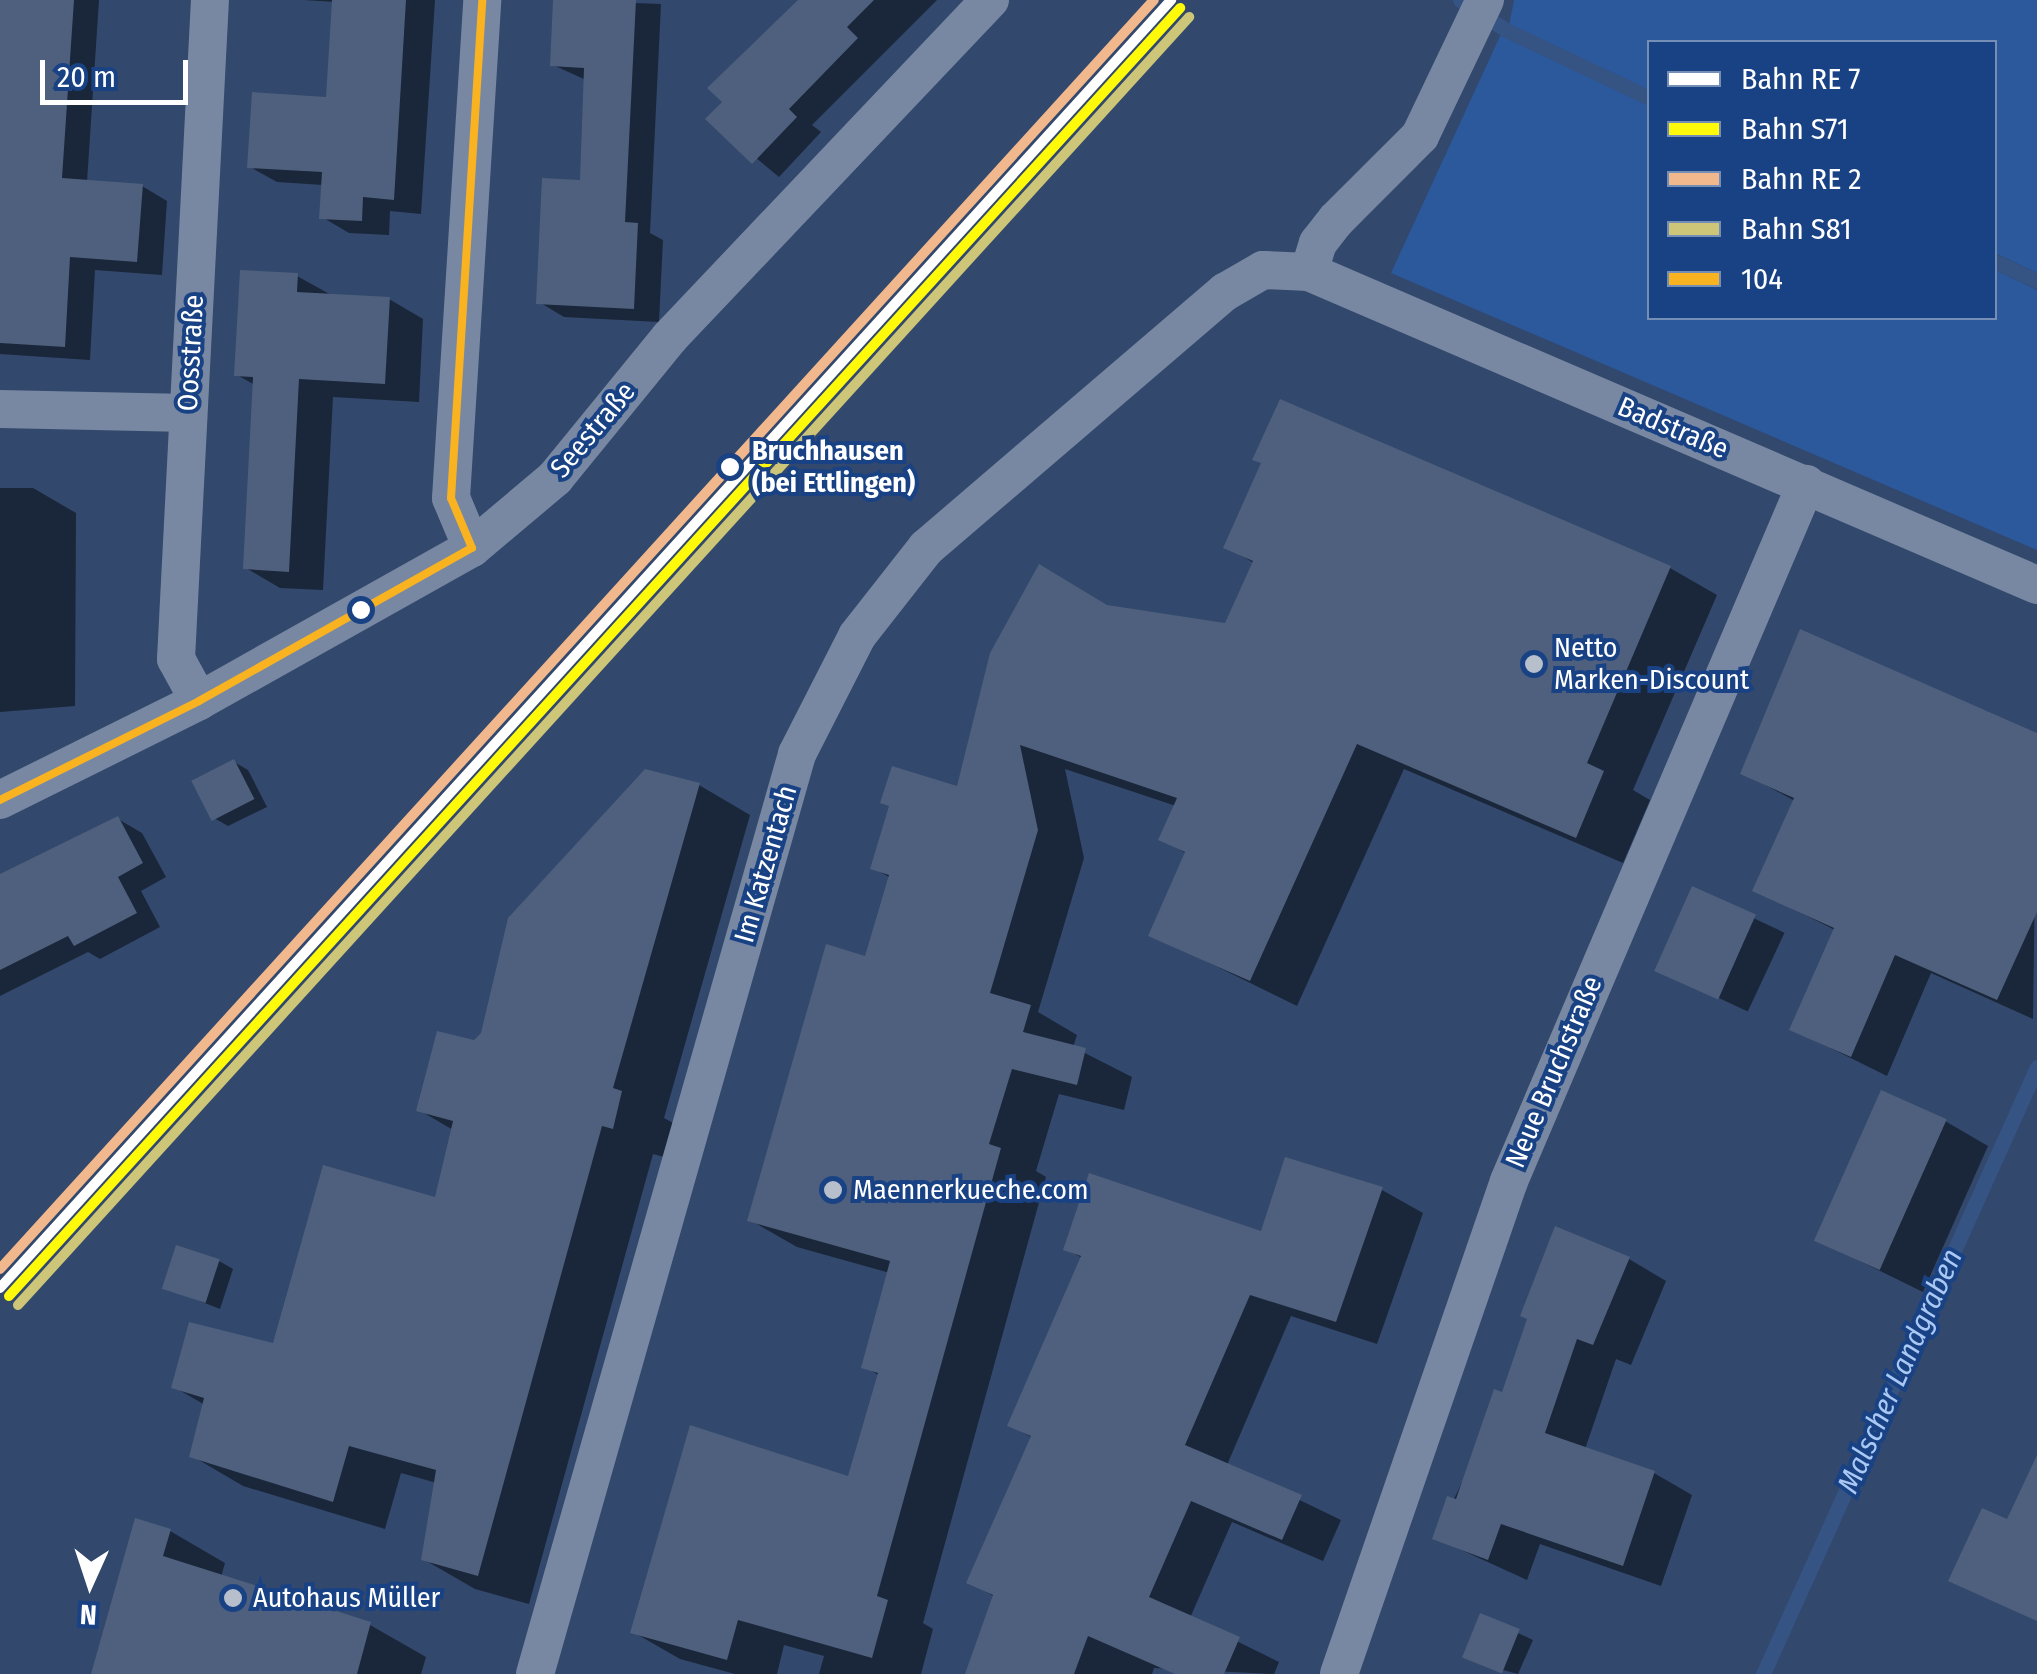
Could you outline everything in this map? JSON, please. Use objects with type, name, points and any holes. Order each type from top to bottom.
[{"type":"street","name":"Oosstraße","points":[[199,701],[176,659],[210,0]]},
{"type":"street","points":[[472,548],[451,498],[482,0]]},
{"type":"street","name":"Seestraße","points":[[0,800],[199,701],[472,548],[556,478],[670,337],[990,0]]},
{"type":"street","points":[[1309,272],[1318,243],[1336,220],[1420,136],[1484,0]]},
{"type":"street","name":"Im Katzentach","points":[[536,1674],[797,754],[858,636],[926,548],[1204,308],[1263,270],[1309,272]]},
{"type":"street","name":"Badstraße","points":[[1309,272],[2037,585]]},
{"type":"street","points":[[0,409],[188,413]]},
{"type":"street","name":"Neue Bruchstraße","points":[[1339,1674],[1509,1181],[1806,484]]},
{"type":"shaded area","points":[[1514,0],[2037,0],[2037,273],[1997,254],[1997,40],[1647,40],[1647,90],[1509,26]]},
{"type":"shaded area","points":[[1501,34],[1647,104],[1647,320],[1997,320],[1997,271],[2037,290],[2037,550],[1391,273]]},
{"type":"building","points":[[0,0],[74,0],[62,178],[143,184],[137,262],[70,257],[65,347],[0,343]]},
{"type":"building","points":[[332,0],[406,0],[394,200],[363,197],[362,221],[319,219],[322,172],[247,168],[252,92],[326,97]]},
{"type":"building","points":[[553,0],[636,0],[625,222],[638,223],[634,309],[536,304],[542,178],[580,180],[584,68],[550,66]]},
{"type":"building","points":[[798,0],[874,0],[847,27],[858,38],[789,109],[797,117],[752,164],[705,119],[722,102],[707,88]]},
{"type":"building","points":[[240,270],[298,273],[297,292],[390,297],[385,384],[299,379],[289,572],[243,569],[253,377],[234,376]]},
{"type":"building","points":[[1280,399],[1671,566],[1587,763],[1604,771],[1576,838],[1357,744],[1250,981],[1148,936],[1185,852],[1158,840],[1177,798],[1020,745],[1038,830],[990,993],[1031,1005],[1023,1032],[1086,1048],[1077,1085],[1012,1069],[989,1144],[1001,1148],[877,1596],[888,1600],[872,1658],[738,1620],[727,1660],[630,1633],[690,1425],[848,1476],[878,1373],[861,1368],[890,1261],[747,1221],[826,944],[865,956],[889,875],[870,869],[889,806],[880,803],[892,766],[957,786],[990,653],[1039,564],[1107,605],[1225,623],[1253,561],[1223,548],[1261,463],[1252,460]]},
{"type":"building","points":[[1800,629],[2037,733],[2037,912],[1997,1000],[1895,955],[1851,1057],[1789,1030],[1834,928],[1752,891],[1794,798],[1740,774]]},
{"type":"building","points":[[234,759],[254,799],[212,821],[191,781]]},
{"type":"building","points":[[645,769],[700,783],[613,1088],[622,1091],[613,1129],[602,1126],[478,1576],[421,1560],[436,1470],[349,1446],[333,1502],[189,1457],[204,1398],[171,1388],[189,1322],[273,1343],[323,1165],[435,1197],[453,1121],[416,1111],[437,1031],[474,1040],[481,1033],[508,918]]},
{"type":"building","points":[[118,816],[143,863],[118,877],[137,913],[74,946],[68,936],[0,970],[0,874]]},
{"type":"building","points":[[1692,886],[1756,914],[1718,999],[1654,971]]},
{"type":"building","points":[[1881,1090],[1947,1119],[1880,1270],[1814,1241]]},
{"type":"building","points":[[1285,1157],[1383,1187],[1336,1322],[1250,1295],[1185,1445],[1302,1495],[1282,1540],[1191,1501],[1149,1597],[1240,1637],[1224,1674],[1175,1674],[1088,1636],[1074,1674],[965,1674],[993,1595],[966,1583],[1031,1436],[1007,1426],[1081,1256],[1063,1250],[1089,1173],[1261,1231]]},
{"type":"building","points":[[1555,1226],[1630,1257],[1593,1345],[1577,1339],[1545,1433],[1655,1471],[1623,1566],[1501,1524],[1488,1560],[1432,1539],[1447,1496],[1456,1499],[1494,1389],[1502,1392],[1527,1319],[1520,1316]]},
{"type":"building","points":[[176,1245],[220,1259],[206,1303],[162,1289]]},
{"type":"building","points":[[2037,1455],[2037,1621],[1948,1581],[1982,1508],[2007,1519]]},
{"type":"building","name":"Autohaus Müller","points":[[135,1518],[171,1529],[163,1556],[371,1622],[357,1674],[91,1674]]},
{"type":"building","points":[[1480,1613],[1520,1629],[1502,1674],[1462,1658]]},
{"type":"waterway","points":[[1460,0],[1506,30],[1647,97]]},
{"type":"waterway","points":[[1997,262],[2037,281]]},
{"type":"waterway","name":"Malscher Landgraben","points":[[1763,1674],[2037,1067]]},
{"type":"transit line","name":"104","points":[[472,548],[451,498],[482,0]]},
{"type":"transit line","points":[[0,1269],[1154,0]]},
{"type":"transit line","points":[[0,1288],[1171,0]]},
{"type":"transit line","name":"104","points":[[0,800],[199,701],[472,548]]},
{"type":"rail line","name":"S71","points":[[9,1296],[1180,8]]},
{"type":"rail line","name":"S81","points":[[18,1305],[1189,17]]},
{"type":"place","name":"Bruchhausen (bei Ettlingen)","points":[[730,467]]},
{"type":"place","name":"Netto Marken-Discount","points":[[1534,664]]},
{"type":"place","name":"Maennerkueche.com","points":[[833,1190]]},
{"type":"place","name":"Autohaus Müller","points":[[233,1598]]}]
